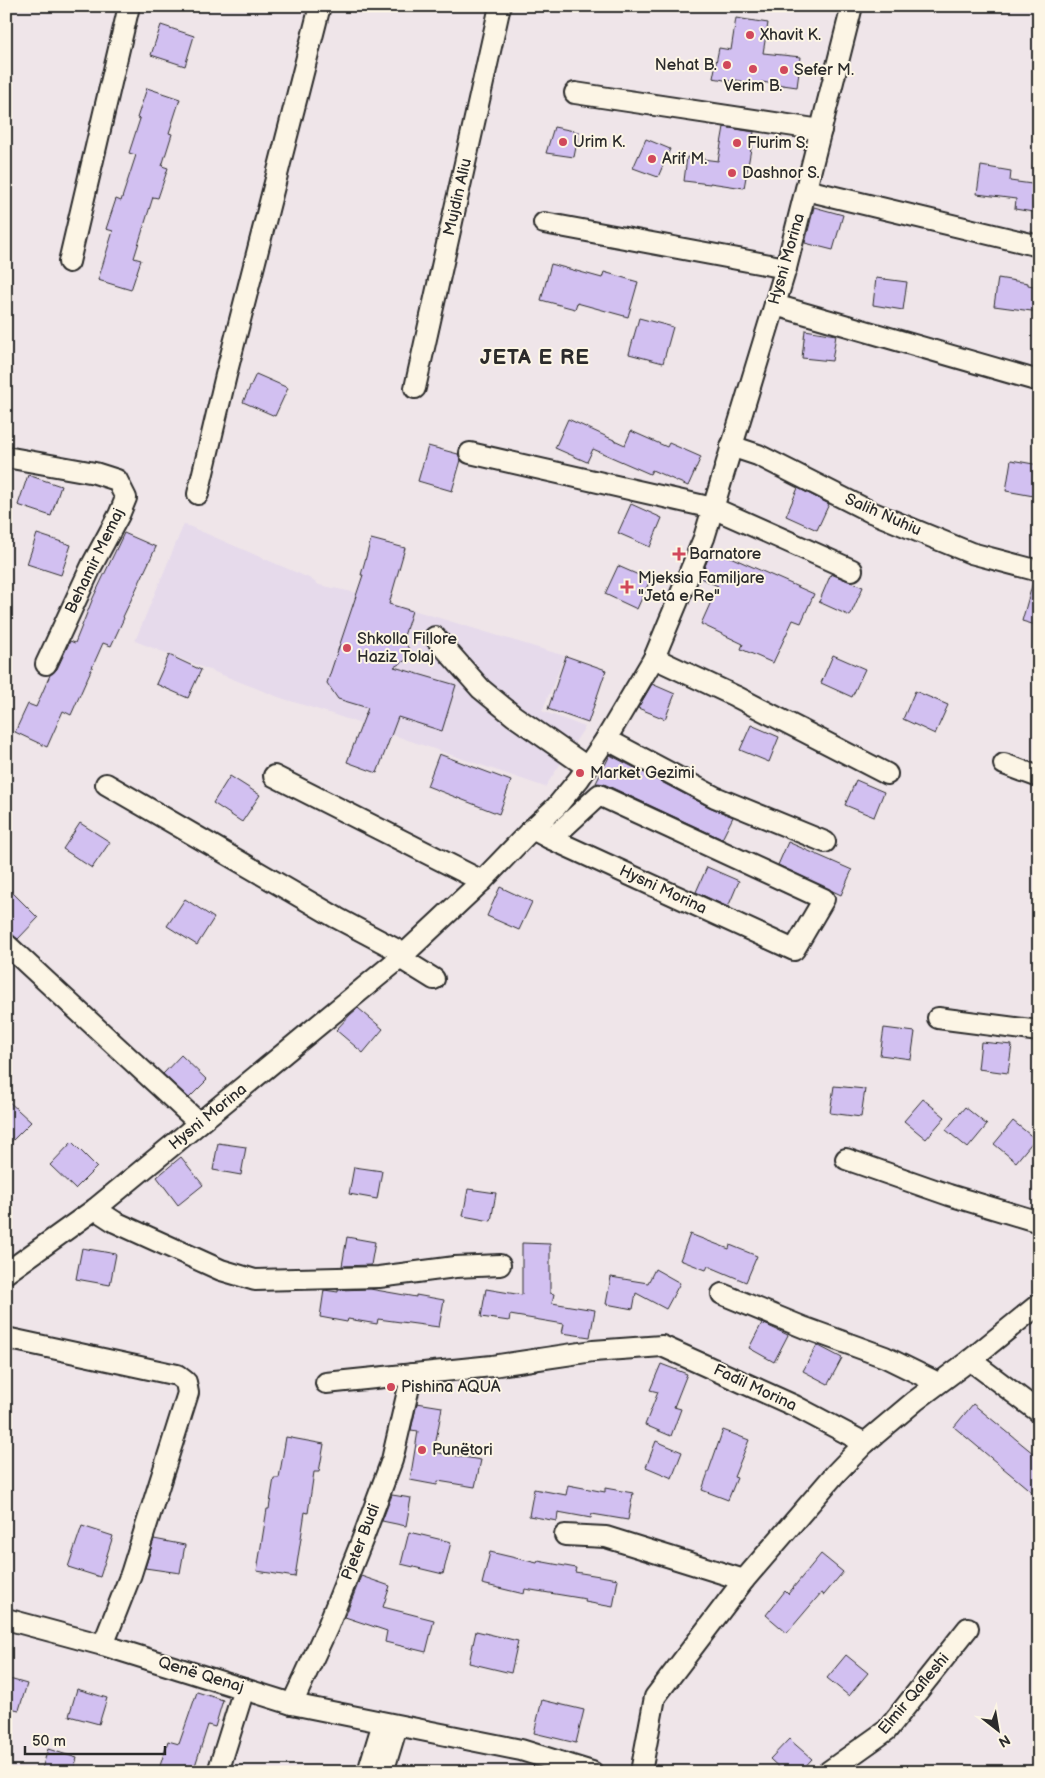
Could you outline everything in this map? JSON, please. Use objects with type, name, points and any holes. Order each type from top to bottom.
[{"type":"street","points":[[69,262],[129,6]]},
{"type":"street","points":[[198,494],[228,366],[320,6]]},
{"type":"street","name":"Mujdin Aliu","points":[[415,388],[500,6]]},
{"type":"street","name":"Hysni Morina","points":[[6,1273],[96,1209],[402,956],[482,882],[540,834],[556,807],[606,739],[654,658],[704,538],[786,268],[852,6]]},
{"type":"street","points":[[575,93],[820,130]]},
{"type":"street","points":[[806,190],[1039,246]]},
{"type":"street","points":[[544,223],[786,268]]},
{"type":"street","points":[[774,304],[1039,381]]},
{"type":"street","name":"Salih Nuhiu","points":[[731,446],[758,456],[872,512],[971,553],[1039,571]]},
{"type":"street","points":[[470,453],[712,508],[789,534],[852,570]]},
{"type":"street","name":"Behamir Memaj","points":[[6,458],[94,473],[118,480],[126,498],[92,565],[46,664]]},
{"type":"street","points":[[435,637],[481,689],[521,722],[587,767]]},
{"type":"street","points":[[654,658],[735,696],[887,774]]},
{"type":"street","points":[[606,739],[715,797],[826,842]]},
{"type":"street","points":[[1004,764],[1039,777]]},
{"type":"street","points":[[274,776],[482,882]]},
{"type":"street","points":[[106,784],[402,956],[434,979]]},
{"type":"street","name":"Hysni Morina","points":[[599,795],[824,898],[794,950],[540,834],[560,831],[599,795]]},
{"type":"street","points":[[6,944],[200,1123]]},
{"type":"street","points":[[938,1018],[1039,1031]]},
{"type":"street","points":[[846,1159],[1039,1222]]},
{"type":"street","points":[[96,1209],[115,1222],[221,1270],[255,1280],[379,1277],[455,1267],[500,1265]]},
{"type":"street","points":[[722,1294],[805,1328],[885,1357],[938,1384]]},
{"type":"street","points":[[641,1772],[655,1697],[744,1580],[836,1473],[865,1443],[1039,1304]]},
{"type":"street","points":[[6,1338],[177,1375],[186,1382],[188,1393],[134,1564],[103,1645]]},
{"type":"street","name":"Fadil Morina","points":[[412,1374],[492,1366],[593,1351],[641,1346],[662,1346],[795,1406],[865,1443]]},
{"type":"street","points":[[970,1360],[1039,1412]]},
{"type":"street","points":[[326,1383],[412,1374]]},
{"type":"street","name":"Pjeter Budi","points":[[292,1704],[328,1626],[392,1460],[412,1374]]},
{"type":"street","points":[[565,1535],[606,1537],[744,1580]]},
{"type":"street","name":"Qenë Qenaj","points":[[6,1620],[103,1645],[292,1704],[521,1750],[592,1772]]},
{"type":"street","name":"Elmir Qafleshi","points":[[828,1772],[887,1730],[968,1628]]},
{"type":"street","points":[[218,1772],[244,1689]]},
{"type":"street","points":[[368,1772],[390,1724]]},
{"type":"street","points":[[383,1772],[390,1724]]},
{"type":"shaded area","name":"Shkolla Fillore Haziz Tolaj","points":[[184,524],[309,578],[319,585],[357,593],[565,656],[542,711],[585,727],[545,787],[281,698],[135,641]]},
{"type":"building","points":[[736,18],[768,23],[763,53],[801,57],[797,87],[761,82],[760,85],[713,78],[719,48],[731,50]]},
{"type":"building","points":[[161,25],[194,36],[185,66],[151,55]]},
{"type":"building","points":[[147,88],[180,99],[169,133],[172,134],[162,166],[168,168],[158,198],[153,197],[134,258],[141,260],[131,290],[98,280],[113,231],[106,229],[116,199],[121,201],[136,155],[129,153],[140,119],[137,118]]},
{"type":"building","name":"Urim K.","points":[[554,127],[579,132],[574,157],[546,153]]},
{"type":"building","points":[[724,127],[754,132],[744,188],[684,181],[687,157],[718,161]]},
{"type":"building","name":"Arif M.","points":[[646,139],[670,149],[658,177],[633,168]]},
{"type":"building","points":[[981,166],[1011,171],[1010,181],[1039,185],[1039,213],[1015,209],[1016,199],[977,194]]},
{"type":"building","points":[[814,207],[843,215],[833,250],[805,243]]},
{"type":"building","points":[[551,264],[602,278],[604,272],[638,282],[628,317],[577,303],[575,309],[541,300]]},
{"type":"building","points":[[876,278],[907,282],[903,310],[873,305]]},
{"type":"building","points":[[998,278],[1028,283],[1028,285],[1039,287],[1039,312],[994,306]]},
{"type":"building","points":[[639,318],[673,327],[663,363],[629,354]]},
{"type":"building","points":[[805,330],[836,335],[832,361],[802,358]]},
{"type":"building","points":[[256,374],[288,388],[275,416],[243,402]]},
{"type":"building","points":[[568,419],[625,445],[631,431],[667,447],[669,443],[701,457],[688,486],[652,470],[650,474],[593,449],[587,462],[555,448]]},
{"type":"building","points":[[428,446],[458,454],[461,460],[452,491],[418,481]]},
{"type":"building","points":[[1011,460],[1039,465],[1039,497],[1006,491]]},
{"type":"building","points":[[28,475],[61,486],[51,516],[18,505]]},
{"type":"building","points":[[798,488],[829,504],[817,530],[786,516]]},
{"type":"building","points":[[631,504],[662,518],[650,547],[618,533]]},
{"type":"building","points":[[124,533],[156,547],[111,646],[103,643],[71,715],[63,711],[47,747],[15,732],[28,704],[36,707],[50,675],[57,669],[70,641],[75,643],[93,598]]},
{"type":"building","points":[[37,534],[71,545],[61,575],[27,564]]},
{"type":"building","points":[[371,539],[405,548],[389,604],[412,611],[403,639],[413,656],[394,667],[456,685],[442,731],[398,717],[377,773],[347,762],[368,708],[338,699],[327,683],[363,575],[361,575]]},
{"type":"building","points":[[712,549],[814,594],[801,623],[793,620],[773,663],[741,649],[743,644],[701,624],[718,586],[700,578]]},
{"type":"building","name":"Mjeksia Familjare \"Jeta e Re\"","points":[[618,566],[650,580],[637,609],[605,594]]},
{"type":"building","points":[[831,574],[863,587],[850,616],[819,602]]},
{"type":"building","points":[[1033,582],[1039,583],[1039,626],[1022,621]]},
{"type":"building","points":[[169,655],[201,670],[188,698],[156,684]]},
{"type":"building","points":[[833,655],[865,669],[852,697],[821,683]]},
{"type":"building","points":[[566,656],[606,670],[588,723],[548,709]]},
{"type":"building","points":[[652,684],[675,694],[665,719],[638,708]]},
{"type":"building","points":[[915,691],[948,705],[935,734],[903,719]]},
{"type":"building","points":[[751,725],[779,737],[769,762],[740,750]]},
{"type":"building","points":[[439,754],[511,781],[499,814],[427,786]]},
{"type":"building","points":[[610,755],[709,807],[733,817],[722,839],[604,784],[596,783]]},
{"type":"building","points":[[230,776],[260,795],[242,822],[213,803]]},
{"type":"building","points":[[856,780],[884,792],[874,817],[845,805]]},
{"type":"building","points":[[80,823],[110,842],[92,868],[63,849]]},
{"type":"building","points":[[788,842],[852,870],[841,895],[778,865]]},
{"type":"building","points":[[707,867],[739,881],[728,907],[696,892]]},
{"type":"building","points":[[500,887],[532,902],[519,930],[487,916]]},
{"type":"building","points":[[13,893],[38,918],[18,939],[6,931],[6,901]]},
{"type":"building","points":[[185,899],[214,918],[197,945],[167,926]]},
{"type":"building","points":[[358,1008],[383,1029],[363,1053],[336,1030]]},
{"type":"building","points":[[884,1028],[915,1032],[911,1059],[880,1055]]},
{"type":"building","points":[[981,1042],[1012,1045],[1008,1073],[978,1069]]},
{"type":"building","points":[[181,1055],[207,1080],[189,1098],[163,1074]]},
{"type":"building","points":[[834,1086],[865,1089],[861,1117],[830,1113]]},
{"type":"building","points":[[6,1099],[31,1122],[6,1147]]},
{"type":"building","points":[[923,1099],[945,1117],[926,1139],[904,1121]]},
{"type":"building","points":[[965,1107],[987,1125],[968,1148],[946,1130]]},
{"type":"building","points":[[1013,1121],[1035,1139],[1016,1162],[994,1144]]},
{"type":"building","points":[[72,1142],[97,1167],[75,1189],[50,1165]]},
{"type":"building","points":[[218,1143],[246,1147],[241,1175],[213,1170]]},
{"type":"building","points":[[181,1157],[203,1185],[178,1205],[157,1177]]},
{"type":"building","points":[[354,1167],[382,1171],[377,1199],[349,1194]]},
{"type":"building","points":[[468,1189],[496,1193],[491,1221],[463,1216]]},
{"type":"building","points":[[690,1234],[729,1249],[730,1245],[757,1256],[746,1282],[708,1266],[706,1270],[680,1260]]},
{"type":"building","points":[[347,1237],[375,1242],[371,1265],[342,1266]]},
{"type":"building","points":[[522,1243],[550,1244],[550,1293],[554,1294],[552,1303],[595,1310],[590,1337],[562,1333],[564,1324],[510,1315],[509,1321],[481,1317],[486,1289],[522,1295]]},
{"type":"building","points":[[82,1248],[116,1254],[110,1285],[76,1279]]},
{"type":"building","points":[[655,1269],[680,1283],[666,1309],[636,1293],[633,1309],[606,1304],[611,1277],[648,1283]]},
{"type":"building","points":[[370,1289],[444,1300],[439,1327],[378,1319],[377,1324],[348,1319],[347,1322],[320,1317],[324,1290],[338,1292],[338,1290]]},
{"type":"building","points":[[762,1323],[788,1335],[774,1362],[749,1348]]},
{"type":"building","points":[[817,1345],[842,1358],[828,1384],[803,1371]]},
{"type":"building","points":[[661,1364],[687,1374],[674,1407],[681,1409],[671,1436],[645,1425],[658,1392],[650,1390]]},
{"type":"building","points":[[417,1403],[442,1407],[434,1452],[481,1460],[475,1487],[438,1481],[437,1485],[410,1480],[418,1431],[411,1430]]},
{"type":"building","points":[[973,1404],[1039,1458],[1039,1498],[954,1427]]},
{"type":"building","points":[[723,1430],[749,1440],[734,1477],[737,1478],[728,1500],[702,1490]]},
{"type":"building","points":[[286,1437],[324,1444],[319,1472],[314,1472],[308,1513],[305,1512],[295,1577],[257,1571],[267,1509],[269,1509],[274,1478],[279,1478]]},
{"type":"building","points":[[656,1441],[682,1452],[672,1478],[646,1467]]},
{"type":"building","points":[[568,1485],[605,1492],[605,1488],[633,1493],[628,1520],[592,1514],[591,1518],[558,1512],[557,1521],[529,1516],[534,1489],[566,1495]]},
{"type":"building","points":[[392,1495],[411,1498],[406,1526],[382,1521]]},
{"type":"building","points":[[82,1526],[113,1536],[100,1577],[68,1567]]},
{"type":"building","points":[[409,1532],[451,1542],[443,1574],[401,1564]]},
{"type":"building","points":[[154,1539],[185,1545],[180,1573],[145,1568]]},
{"type":"building","points":[[490,1552],[537,1563],[538,1561],[576,1568],[575,1572],[618,1579],[613,1607],[585,1602],[586,1599],[525,1589],[524,1594],[482,1584]]},
{"type":"building","points":[[821,1554],[843,1572],[824,1595],[821,1593],[787,1633],[766,1615],[785,1591],[788,1594]]},
{"type":"building","points":[[361,1576],[390,1586],[383,1607],[434,1620],[426,1652],[385,1642],[387,1631],[345,1617]]},
{"type":"building","points":[[476,1631],[518,1641],[511,1673],[469,1663]]},
{"type":"building","points":[[846,1655],[868,1673],[849,1696],[827,1678]]},
{"type":"building","points":[[6,1678],[27,1684],[19,1710],[6,1707]]},
{"type":"building","points":[[77,1689],[107,1698],[99,1724],[69,1716]]},
{"type":"building","points":[[197,1692],[223,1700],[215,1727],[208,1725],[193,1772],[158,1772],[168,1741],[179,1744]]},
{"type":"building","points":[[542,1700],[584,1710],[576,1743],[534,1733]]},
{"type":"building","points":[[789,1739],[812,1759],[800,1772],[784,1772],[770,1759]]},
{"type":"building","points":[[48,1749],[77,1758],[73,1772],[41,1772]]},
{"type":"place","name":"Xhavit K.","points":[[750,35]]},
{"type":"place","name":"Nehat B.","points":[[727,65]]},
{"type":"place","name":"Verim B.","points":[[753,69]]},
{"type":"place","name":"Sefer M.","points":[[784,70]]},
{"type":"place","name":"Urim K.","points":[[563,142]]},
{"type":"place","name":"Flurim S.","points":[[737,143]]},
{"type":"place","name":"Arif M.","points":[[652,159]]},
{"type":"place","name":"Dashnor S.","points":[[732,173]]},
{"type":"place","name":"Barnatore","points":[[679,554]]},
{"type":"place","name":"Mjeksia Familjare \"Jeta e Re\"","points":[[627,587]]},
{"type":"place","name":"Shkolla Fillore Haziz Tolaj","points":[[347,648]]},
{"type":"place","name":"Market Gezimi","points":[[580,773]]},
{"type":"place","name":"Pishina AQUA","points":[[391,1387]]},
{"type":"place","name":"Punëtori","points":[[422,1450]]},
{"type":"district","name":"JETA E RE","points":[[535,357]]}]
